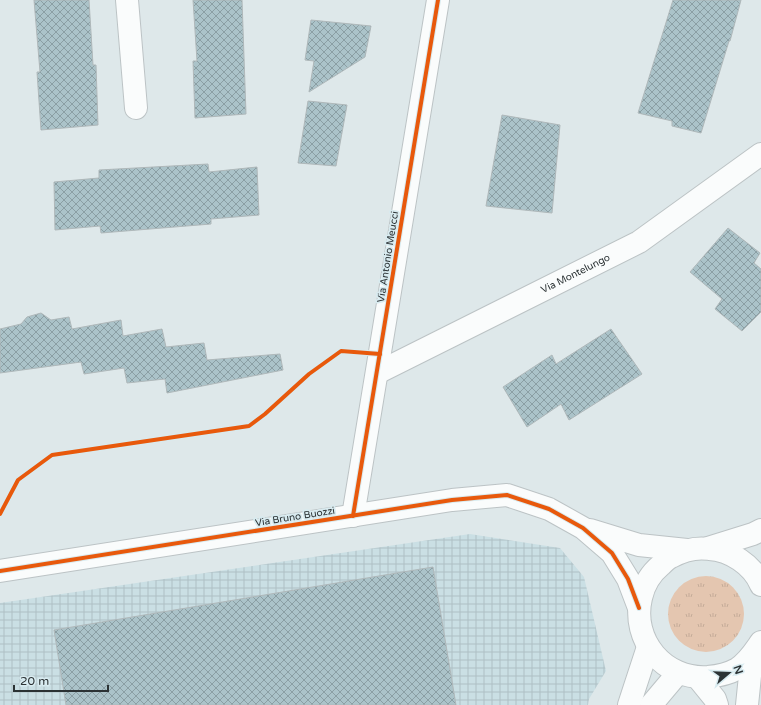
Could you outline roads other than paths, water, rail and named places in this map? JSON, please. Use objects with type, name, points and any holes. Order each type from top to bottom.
[{"type":"street","points":[[127,0],[136,108]]},
{"type":"street","name":"Via Antonio Meucci","points":[[354,516],[438,0]]},
{"type":"street","name":"Via Montelungo","points":[[377,373],[639,242],[761,154]]},
{"type":"street","name":"Via Bruno Buozzi","points":[[0,571],[452,500],[507,495],[549,508],[583,528],[612,553],[628,579],[639,608]]},
{"type":"street","name":"Via Bruno Buozzi","points":[[583,528],[639,545],[699,549]]},
{"type":"street","points":[[717,705],[715,699],[688,675],[661,662],[648,647],[640,628],[639,608],[643,588],[654,571],[670,558],[754,534],[761,530]]},
{"type":"street","points":[[699,549],[728,553],[746,564],[760,580]]},
{"type":"street","points":[[629,705],[648,647]]},
{"type":"street","points":[[651,705],[688,675],[718,676],[737,669],[757,649]]},
{"type":"street","points":[[747,705],[757,649]]}]
